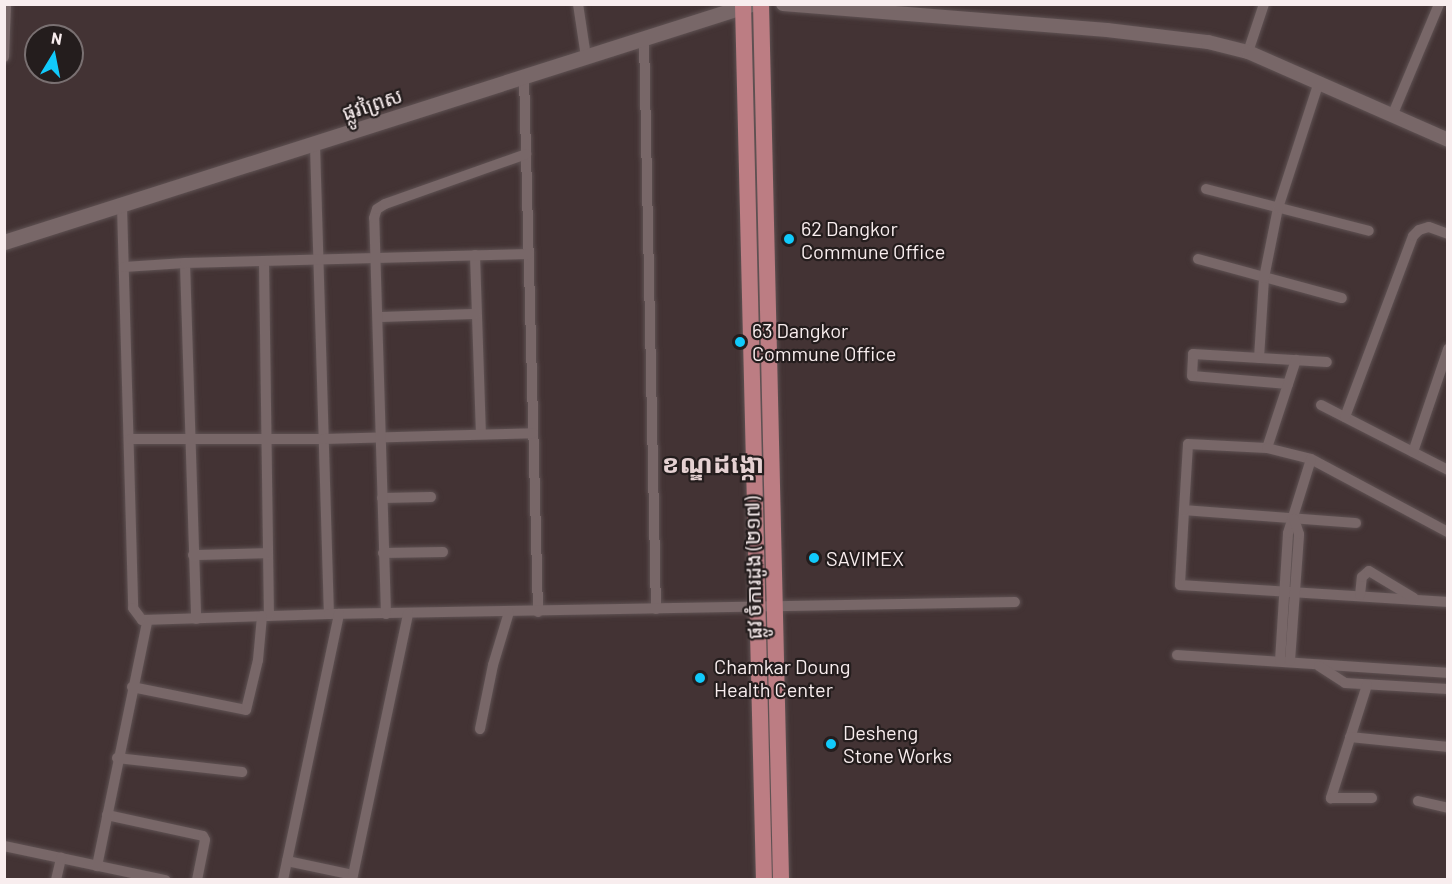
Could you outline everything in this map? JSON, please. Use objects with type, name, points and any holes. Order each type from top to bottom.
[{"type":"main road","name":"ផ្លូវ ចំការដូង (២១៧)","points":[[761,4],[766,607],[764,879]]},
{"type":"main road","name":"ផ្លូវព្រៃស","points":[[4,242],[315,145],[746,5]]},
{"type":"main road","name":"ផ្លូវ ចំការដូង (២១៧)","points":[[746,5],[766,607],[781,879]]},
{"type":"street","points":[[4,57],[6,4]]},
{"type":"street","points":[[578,4],[585,57]]},
{"type":"street","points":[[783,4],[1107,30],[1208,42],[1248,52],[1448,140]]},
{"type":"street","points":[[1248,52],[1264,4]]},
{"type":"street","points":[[1392,116],[1439,4]]},
{"type":"street","points":[[644,38],[656,609]]},
{"type":"street","points":[[524,76],[537,612]]},
{"type":"street","points":[[1259,358],[1264,278],[1278,208],[1319,82]]},
{"type":"street","points":[[283,879],[334,614],[324,439],[315,145]]},
{"type":"street","points":[[387,614],[383,553],[374,218],[377,209],[526,154]]},
{"type":"street","points":[[1206,189],[1369,231]]},
{"type":"street","points":[[122,206],[133,608],[138,617],[147,622],[334,614],[1015,602]]},
{"type":"street","points":[[1344,417],[1413,236],[1419,230],[1429,227],[1448,234]]},
{"type":"street","points":[[124,267],[318,258],[529,254]]},
{"type":"street","points":[[475,255],[481,434]]},
{"type":"street","points":[[1198,259],[1342,298]]},
{"type":"street","points":[[132,687],[246,710],[266,616],[268,553],[264,261]]},
{"type":"street","points":[[185,263],[196,619]]},
{"type":"street","points":[[378,317],[477,314]]},
{"type":"street","points":[[1288,384],[1192,376],[1193,354],[1327,362]]},
{"type":"street","points":[[1413,452],[1447,355]]},
{"type":"street","points":[[1267,448],[1296,360]]},
{"type":"street","points":[[1321,405],[1448,470]]},
{"type":"street","points":[[130,439],[324,439],[533,433]]},
{"type":"street","points":[[1448,532],[1311,459],[1267,448],[1188,444],[1180,585],[1448,602]]},
{"type":"street","points":[[1285,661],[1289,591],[1288,533],[1311,459]]},
{"type":"street","points":[[382,498],[431,497]]},
{"type":"street","points":[[1184,510],[1356,523]]},
{"type":"street","points":[[383,553],[443,552]]},
{"type":"street","points":[[193,555],[268,553]]},
{"type":"street","points":[[1360,596],[1362,577],[1369,571],[1417,600]]},
{"type":"street","points":[[480,729],[493,665],[509,612]]},
{"type":"street","points":[[287,861],[352,877],[408,614]]},
{"type":"street","points":[[97,866],[117,758],[147,622]]},
{"type":"street","points":[[1177,655],[1448,674]]},
{"type":"street","points":[[1317,664],[1345,683],[1448,690]]},
{"type":"street","points":[[1367,685],[1331,798],[1372,798]]},
{"type":"street","points":[[1350,738],[1448,747]]},
{"type":"street","points":[[117,758],[242,772]]},
{"type":"street","points":[[1418,801],[1448,808]]},
{"type":"street","points":[[107,815],[203,836],[205,840],[197,879]]},
{"type":"street","points":[[4,846],[97,866],[127,876],[165,879]]},
{"type":"street","points":[[56,879],[61,858]]},
{"type":"place","name":"62 Dangkor Commune Office","points":[[789,239]]},
{"type":"place","name":"63 Dangkor Commune Office","points":[[740,342]]},
{"type":"place","name":"SAVIMEX","points":[[814,558]]},
{"type":"place","name":"Chamkar Doung Health Center","points":[[700,678]]},
{"type":"place","name":"Desheng Stone Works","points":[[831,744]]},
{"type":"district","name":"ខណ្ឌដង្កោ","points":[[713,463]]}]
